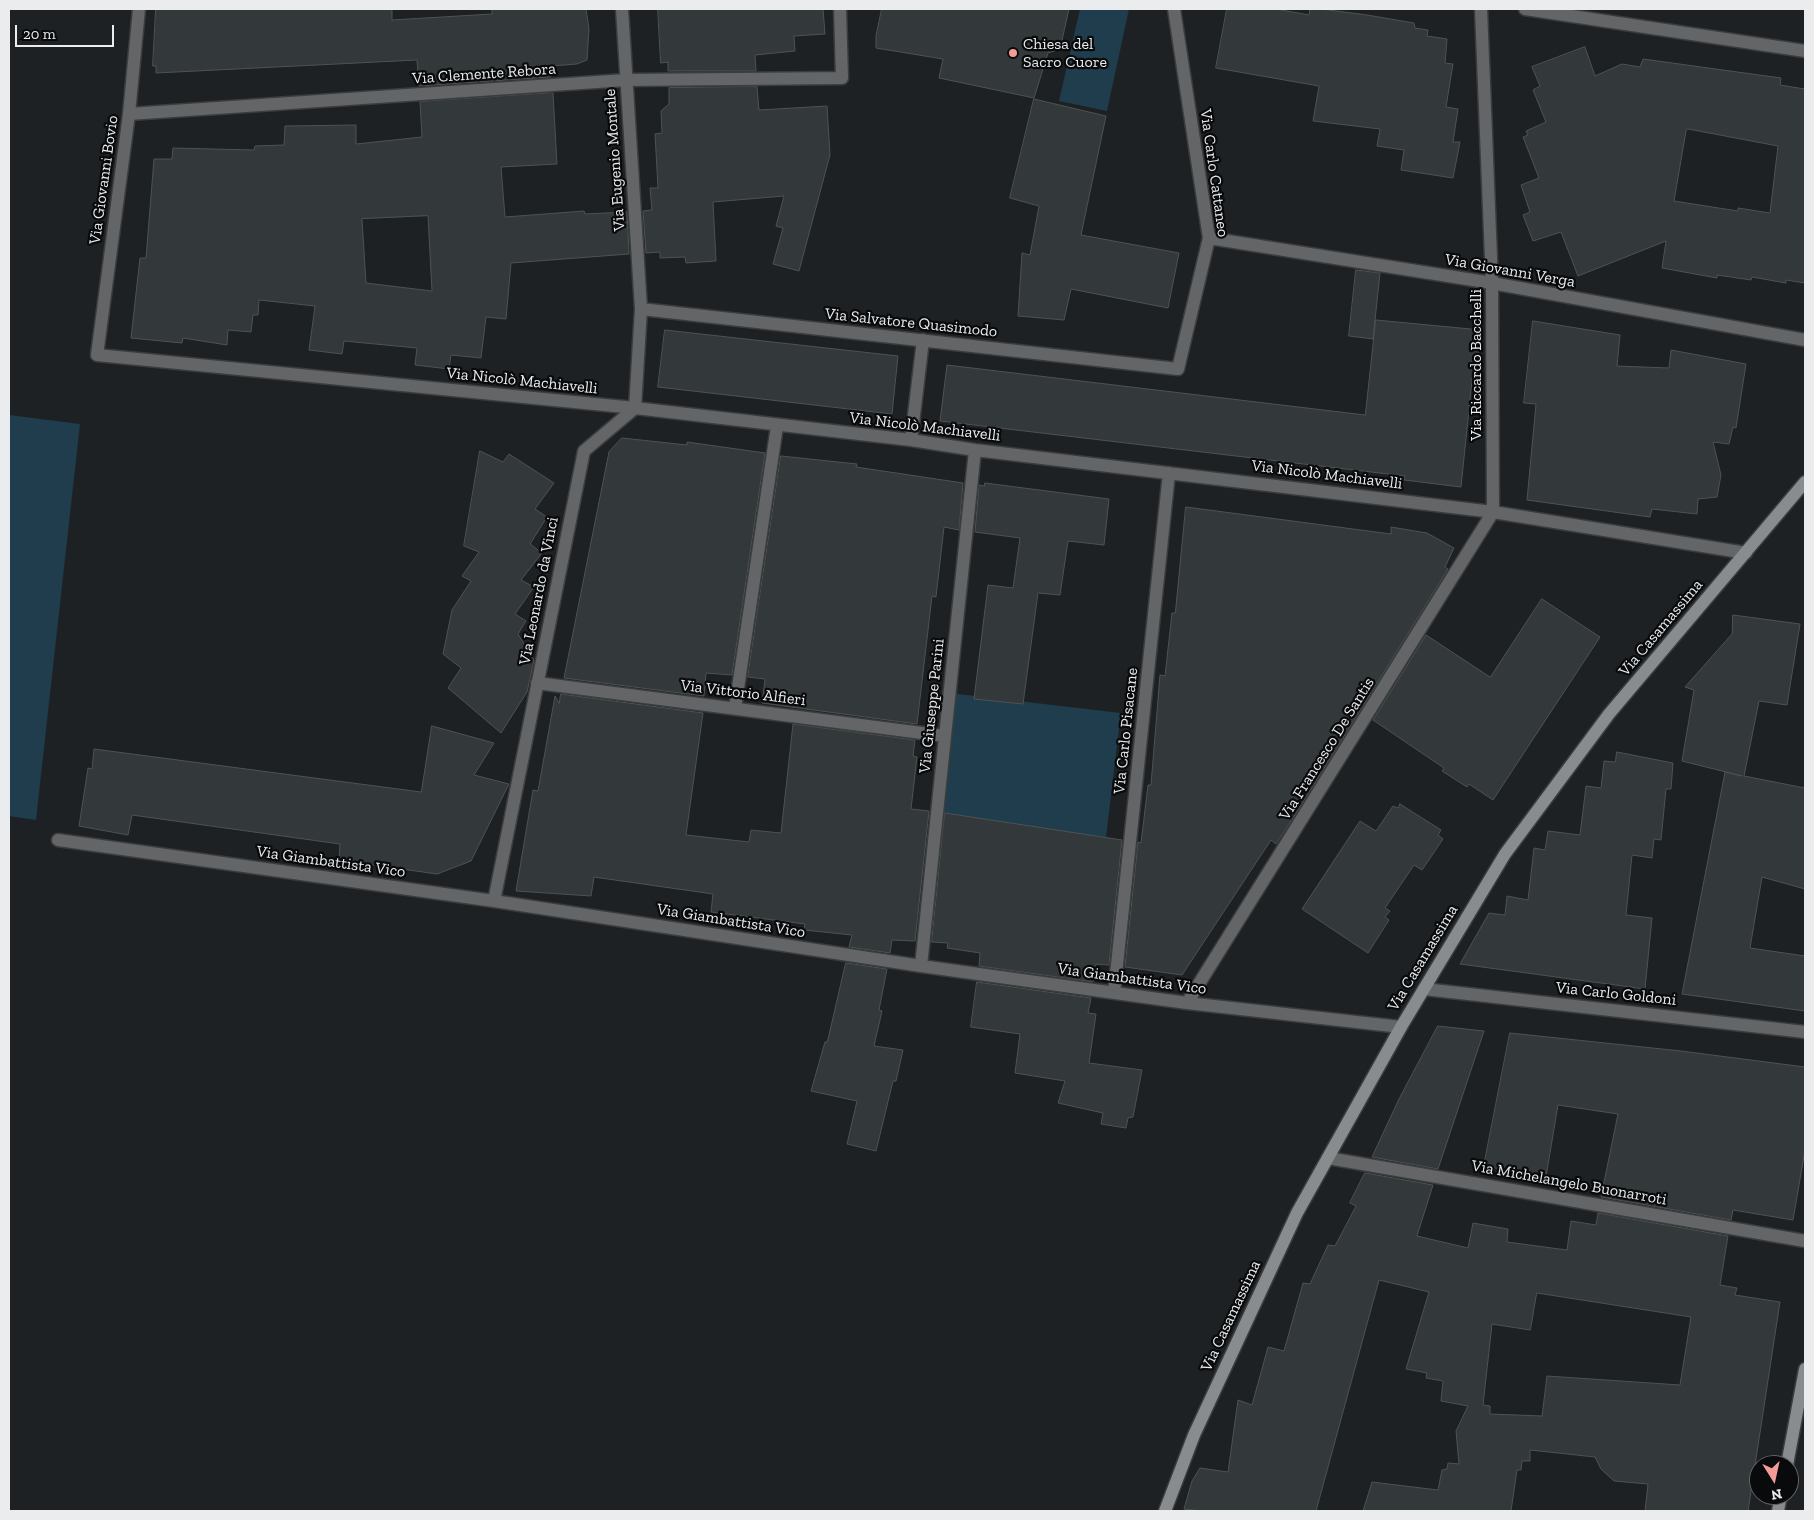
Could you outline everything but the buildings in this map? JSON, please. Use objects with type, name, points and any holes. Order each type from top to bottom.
[{"type":"street","name":"Via Giovanni Bovio","points":[[97,355],[129,114],[139,9]]},
{"type":"street","name":"Via Eugenio Montale","points":[[622,9],[641,309]]},
{"type":"street","name":"Via Clemente Rebora","points":[[129,114],[626,80],[842,78],[840,9]]},
{"type":"street","name":"Via Carlo Cattaneo","points":[[1174,9],[1209,238],[1178,369]]},
{"type":"street","name":"Via Riccardo Bacchelli","points":[[1482,9],[1492,283],[1494,512]]},
{"type":"street","points":[[1525,9],[1805,51]]},
{"type":"street","name":"Via Giovanni Verga","points":[[1209,238],[1492,283],[1805,340]]},
{"type":"street","points":[[635,408],[641,309]]},
{"type":"street","name":"Via Salvatore Quasimodo","points":[[641,309],[1178,369]]},
{"type":"street","points":[[911,440],[923,340]]},
{"type":"street","name":"Via Nicolò Machiavelli","points":[[97,355],[635,408],[777,426],[911,440],[975,450],[1494,512],[1746,553]]},
{"type":"street","name":"Via Leonardo da Vinci","points":[[494,901],[584,451],[635,408]]},
{"type":"street","points":[[735,708],[777,426]]},
{"type":"street","name":"Via Giuseppe Parini","points":[[921,966],[975,450]]},
{"type":"street","name":"Via Carlo Pisacane","points":[[1114,993],[1169,472]]},
{"type":"street","name":"Via Casamassima","points":[[1165,1511],[1194,1435],[1297,1213],[1401,1027],[1505,854],[1609,714],[1805,482]]},
{"type":"street","name":"Via Francesco De Santis","points":[[1187,1003],[1494,512]]},
{"type":"street","name":"Via Vittorio Alfieri","points":[[537,683],[945,736]]},
{"type":"street","name":"Via Giambattista Vico","points":[[58,840],[494,901],[921,966],[1114,993],[1401,1027]]},
{"type":"street","name":"Via Carlo Goldoni","points":[[1424,989],[1805,1032]]},
{"type":"street","name":"Via Michelangelo Buonarroti","points":[[1328,1158],[1805,1241]]},
{"type":"street","points":[[1789,1455],[1805,1369]]},
{"type":"shaded area","points":[[1080,9],[1129,9],[1107,111],[1059,101]]},
{"type":"shaded area","points":[[9,415],[80,424],[36,820],[9,816]]},
{"type":"shaded area","points":[[950,693],[1121,713],[1106,837],[937,817]]},
{"type":"place","name":"Chiesa del Sacro Cuore","points":[[1013,53]]}]
